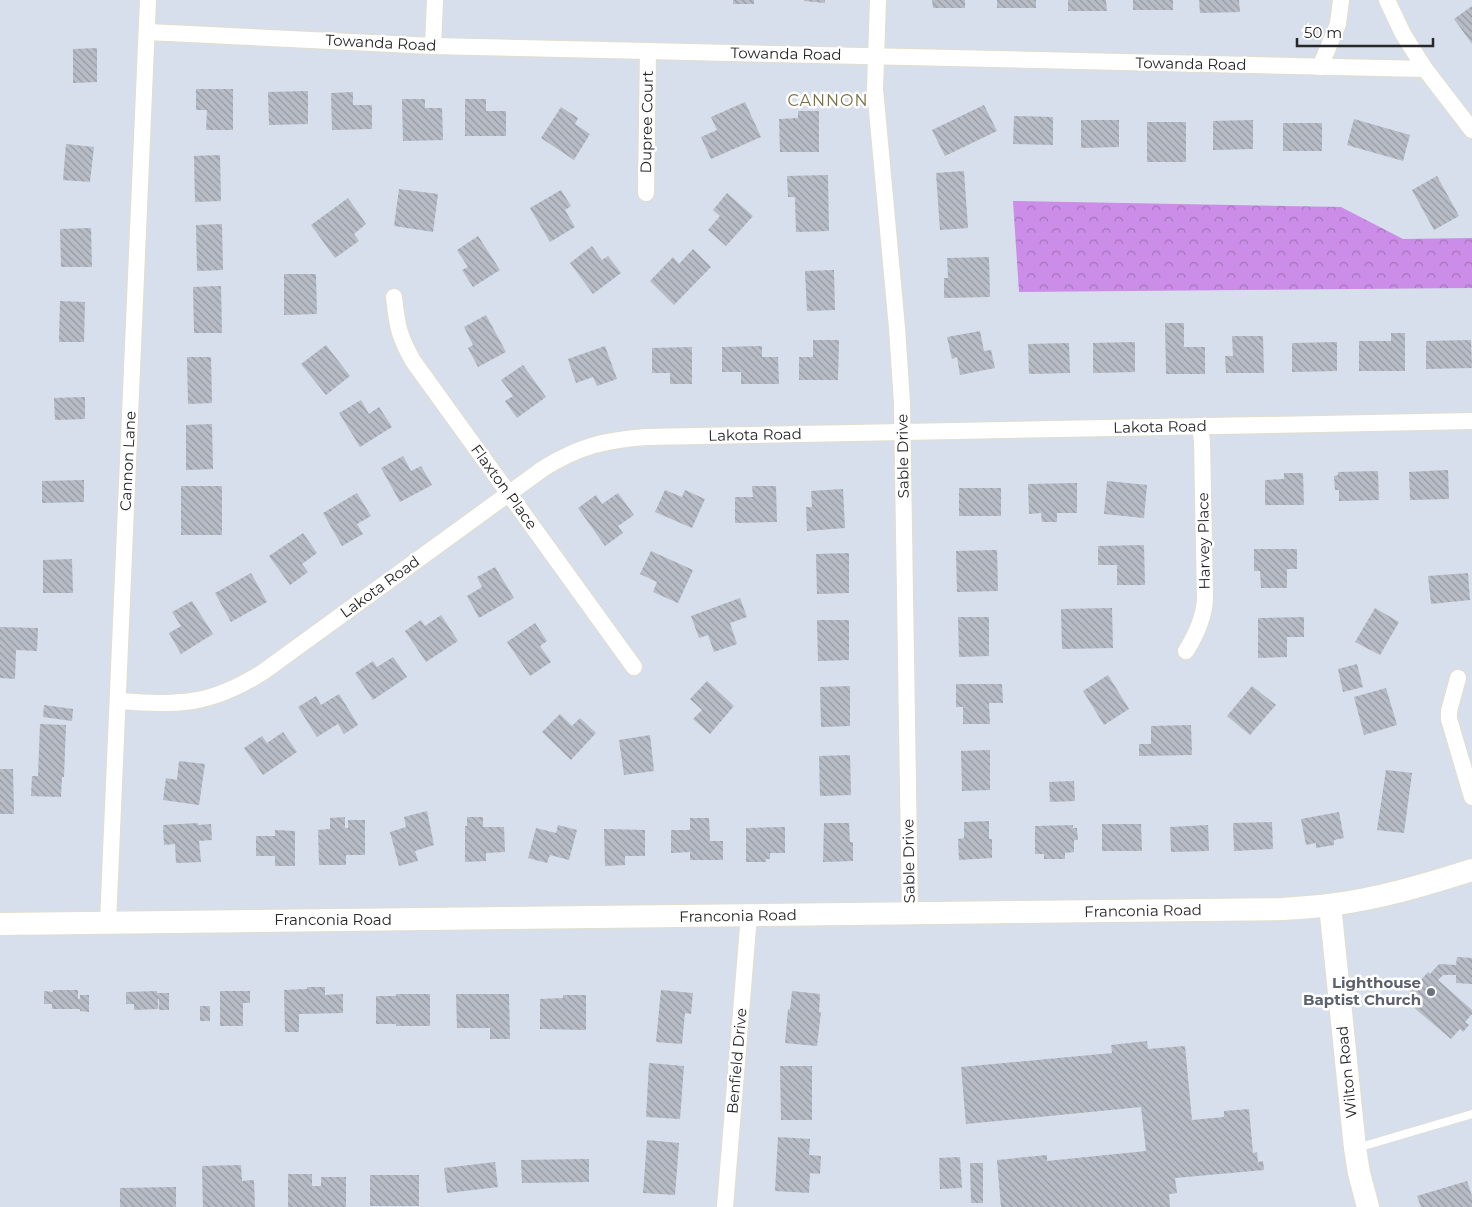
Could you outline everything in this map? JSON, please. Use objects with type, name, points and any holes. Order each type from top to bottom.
[{"type":"main road","name":"Franconia Road","points":[[0,924],[1283,910],[1370,898],[1472,870]]},
{"type":"main road","name":"Wilton Road","points":[[1330,905],[1355,1148],[1368,1207]]},
{"type":"street","name":"Cannon Lane","points":[[108,922],[148,0]]},
{"type":"street","points":[[433,46],[436,0]]},
{"type":"street","name":"Sable Drive","points":[[878,0],[875,89],[902,403],[910,914]]},
{"type":"street","points":[[1320,67],[1338,24],[1341,0]]},
{"type":"street","points":[[1387,0],[1403,34],[1425,69],[1472,130]]},
{"type":"street","name":"Towanda Road","points":[[147,32],[433,46],[1425,69]]},
{"type":"street","name":"Dupree Court","points":[[646,193],[648,51]]},
{"type":"street","name":"Flaxton Place","points":[[394,297],[398,328],[403,344],[413,361],[634,667]]},
{"type":"street","name":"Lakota Road","points":[[118,701],[186,703],[218,695],[244,684],[544,468],[578,450],[618,439],[1472,421]]},
{"type":"street","name":"Harvey Place","points":[[1186,651],[1196,636],[1205,599],[1202,441],[1200,426]]},
{"type":"street","points":[[1458,678],[1449,711],[1449,719],[1472,797]]},
{"type":"street","name":"Benfield Drive","points":[[725,1207],[749,916]]},
{"type":"lane","points":[[1355,1148],[1472,1114]]},
{"type":"green space","points":[[1013,201],[1341,207],[1403,239],[1472,238],[1472,288],[1019,292]]},
{"type":"building","points":[[733,0],[754,0],[754,4],[733,4]]},
{"type":"building","points":[[825,0],[825,3],[804,1]]},
{"type":"building","points":[[932,0],[965,0],[965,8],[933,8]]},
{"type":"building","points":[[997,0],[1036,0],[1036,8],[997,8]]},
{"type":"building","points":[[1068,0],[1106,0],[1107,11],[1068,11]]},
{"type":"building","points":[[1133,0],[1173,0],[1173,10],[1133,10]]},
{"type":"building","points":[[1199,0],[1239,0],[1240,12],[1200,13]]},
{"type":"building","points":[[1472,6],[1472,44],[1454,19]]},
{"type":"building","points":[[97,48],[97,82],[73,83],[73,49]]},
{"type":"building","points":[[196,89],[233,89],[233,130],[206,130],[207,110],[196,110]]},
{"type":"building","points":[[308,91],[308,124],[269,125],[268,92]]},
{"type":"building","points":[[353,92],[353,105],[372,105],[372,129],[332,130],[331,93]]},
{"type":"building","points":[[402,99],[425,99],[425,108],[442,108],[443,140],[403,141]]},
{"type":"building","points":[[465,99],[486,99],[486,111],[506,111],[506,136],[465,136]]},
{"type":"building","points":[[745,102],[761,137],[711,159],[701,137],[717,130],[711,117]]},
{"type":"building","points":[[984,105],[997,131],[945,156],[932,130]]},
{"type":"building","points":[[561,107],[578,118],[575,124],[590,134],[574,160],[541,138]]},
{"type":"building","points":[[798,111],[819,111],[819,152],[780,152],[779,119],[798,118]]},
{"type":"building","points":[[1014,116],[1053,117],[1053,145],[1013,144]]},
{"type":"building","points":[[1354,119],[1410,135],[1403,161],[1347,145]]},
{"type":"building","points":[[1081,120],[1119,120],[1119,147],[1081,148]]},
{"type":"building","points":[[1253,120],[1253,149],[1213,150],[1213,121]]},
{"type":"building","points":[[1147,122],[1186,122],[1186,162],[1147,162]]},
{"type":"building","points":[[1283,123],[1322,123],[1322,151],[1283,151]]},
{"type":"building","points":[[66,144],[94,147],[90,182],[63,180]]},
{"type":"building","points":[[220,155],[221,201],[195,202],[194,156]]},
{"type":"building","points":[[964,171],[968,228],[940,230],[936,173]]},
{"type":"building","points":[[828,175],[829,231],[796,232],[795,197],[788,197],[787,176]]},
{"type":"building","points":[[1437,176],[1459,216],[1434,230],[1412,190]]},
{"type":"building","points":[[399,189],[438,194],[433,232],[394,226]]},
{"type":"building","points":[[561,190],[571,206],[565,210],[575,227],[550,242],[530,208]]},
{"type":"building","points":[[727,193],[753,216],[726,246],[708,230],[720,216],[713,210]]},
{"type":"building","points":[[348,198],[366,224],[354,234],[359,241],[335,258],[311,225]]},
{"type":"building","points":[[222,224],[223,270],[197,271],[196,225]]},
{"type":"building","points":[[91,228],[92,267],[61,267],[60,229]]},
{"type":"building","points":[[478,236],[500,270],[473,287],[462,270],[468,267],[457,250]]},
{"type":"building","points":[[592,246],[602,260],[608,256],[621,273],[593,294],[570,263]]},
{"type":"building","points":[[693,249],[711,267],[674,305],[650,281],[673,257],[679,264]]},
{"type":"building","points":[[989,257],[990,297],[944,298],[944,278],[948,278],[947,258]]},
{"type":"building","points":[[834,270],[835,310],[807,311],[805,271]]},
{"type":"building","points":[[284,274],[316,274],[317,314],[284,315]]},
{"type":"building","points":[[221,286],[222,333],[194,333],[193,287]]},
{"type":"building","points":[[60,301],[85,302],[84,342],[59,342]]},
{"type":"building","points":[[486,315],[506,352],[478,367],[468,348],[473,345],[464,327]]},
{"type":"building","points":[[1165,323],[1184,323],[1184,347],[1205,347],[1205,374],[1166,374]]},
{"type":"building","points":[[980,331],[984,351],[991,350],[995,368],[960,375],[957,357],[952,359],[947,337]]},
{"type":"building","points":[[1391,333],[1405,333],[1405,371],[1359,371],[1359,341],[1391,341]]},
{"type":"building","points":[[1232,336],[1263,336],[1264,373],[1226,373],[1225,356],[1233,356]]},
{"type":"building","points":[[813,340],[839,340],[838,380],[799,380],[799,357],[813,357]]},
{"type":"building","points":[[1471,340],[1472,368],[1426,369],[1426,341]]},
{"type":"building","points":[[1135,342],[1135,372],[1093,373],[1093,343]]},
{"type":"building","points":[[1337,342],[1337,371],[1292,372],[1292,343]]},
{"type":"building","points":[[1069,343],[1070,373],[1029,374],[1028,344]]},
{"type":"building","points":[[326,345],[350,376],[326,395],[301,364]]},
{"type":"building","points":[[605,346],[617,379],[597,386],[593,377],[576,383],[568,359]]},
{"type":"building","points":[[762,346],[762,357],[778,357],[779,384],[741,384],[741,372],[722,372],[722,347]]},
{"type":"building","points":[[692,347],[692,384],[670,384],[670,373],[652,373],[652,348]]},
{"type":"building","points":[[187,357],[211,357],[212,403],[188,404]]},
{"type":"building","points":[[523,365],[546,397],[517,418],[505,401],[513,396],[501,380]]},
{"type":"building","points":[[85,397],[85,419],[55,420],[54,398]]},
{"type":"building","points":[[361,400],[369,414],[379,407],[392,427],[360,447],[339,413]]},
{"type":"building","points":[[212,424],[213,469],[186,470],[186,425]]},
{"type":"building","points":[[403,456],[411,471],[421,466],[432,485],[400,502],[381,468]]},
{"type":"building","points":[[1448,470],[1449,499],[1410,500],[1409,472]]},
{"type":"building","points":[[1378,471],[1379,500],[1339,501],[1339,490],[1335,490],[1334,476],[1338,475],[1338,472]]},
{"type":"building","points":[[1284,473],[1303,473],[1304,505],[1265,505],[1265,480],[1284,479]]},
{"type":"building","points":[[84,480],[84,502],[42,503],[42,481]]},
{"type":"building","points":[[1107,481],[1147,485],[1144,518],[1104,514]]},
{"type":"building","points":[[1077,483],[1077,513],[1057,513],[1057,522],[1042,522],[1041,513],[1029,514],[1028,484]]},
{"type":"building","points":[[181,486],[222,486],[222,535],[181,535]]},
{"type":"building","points":[[752,486],[776,486],[777,522],[735,523],[735,497],[753,497]]},
{"type":"building","points":[[959,488],[1001,488],[1001,516],[959,516]]},
{"type":"building","points":[[843,489],[845,528],[807,531],[806,507],[812,507],[811,491]]},
{"type":"building","points":[[665,490],[682,497],[685,490],[705,499],[692,528],[655,512]]},
{"type":"building","points":[[357,493],[371,516],[357,524],[363,534],[342,546],[323,513]]},
{"type":"building","points":[[618,493],[634,515],[618,526],[623,533],[605,546],[578,508],[596,495],[602,504]]},
{"type":"building","points":[[303,533],[317,553],[302,564],[308,572],[290,585],[269,556]]},
{"type":"building","points":[[1144,545],[1145,585],[1117,585],[1117,565],[1098,565],[1098,546]]},
{"type":"building","points":[[1254,549],[1297,549],[1297,569],[1287,569],[1287,588],[1261,588],[1260,571],[1254,571]]},
{"type":"building","points":[[997,550],[998,591],[957,592],[956,551]]},
{"type":"building","points":[[651,551],[693,570],[678,603],[653,592],[657,582],[640,574]]},
{"type":"building","points":[[849,553],[849,593],[817,594],[816,554]]},
{"type":"building","points":[[72,559],[73,593],[43,593],[43,560]]},
{"type":"building","points":[[495,567],[514,598],[479,618],[467,596],[482,587],[477,577]]},
{"type":"building","points":[[251,573],[267,602],[231,622],[215,593]]},
{"type":"building","points":[[1468,573],[1470,600],[1431,604],[1428,576]]},
{"type":"building","points":[[740,598],[747,617],[730,623],[737,644],[714,652],[708,635],[699,638],[691,616]]},
{"type":"building","points":[[192,601],[213,634],[181,654],[169,633],[181,626],[172,612]]},
{"type":"building","points":[[1112,608],[1113,648],[1062,649],[1061,609]]},
{"type":"building","points":[[1375,608],[1399,622],[1380,655],[1355,642]]},
{"type":"building","points":[[441,615],[458,641],[426,662],[405,631],[421,620],[425,626]]},
{"type":"building","points":[[958,617],[989,617],[989,656],[959,657]]},
{"type":"building","points":[[1304,617],[1304,637],[1287,637],[1287,657],[1258,658],[1258,618]]},
{"type":"building","points":[[817,620],[849,620],[849,660],[818,661]]},
{"type":"building","points":[[535,623],[547,641],[540,646],[551,662],[530,676],[507,642]]},
{"type":"building","points":[[0,627],[38,628],[37,651],[16,650],[15,679],[0,678]]},
{"type":"building","points":[[393,657],[407,677],[373,700],[355,673],[373,661],[377,667]]},
{"type":"building","points":[[1357,664],[1363,687],[1343,692],[1338,669]]},
{"type":"building","points":[[1108,675],[1129,709],[1104,725],[1083,691]]},
{"type":"building","points":[[707,681],[734,706],[710,734],[693,719],[702,710],[690,699]]},
{"type":"building","points":[[956,684],[1002,684],[1003,703],[989,703],[990,724],[963,724],[963,707],[956,707]]},
{"type":"building","points":[[850,686],[850,726],[821,727],[820,687]]},
{"type":"building","points":[[1252,686],[1276,705],[1250,735],[1227,716]]},
{"type":"building","points":[[1386,688],[1397,725],[1364,735],[1354,697]]},
{"type":"building","points":[[339,694],[358,725],[344,734],[338,724],[317,737],[298,707],[316,696],[321,705]]},
{"type":"building","points":[[44,705],[73,709],[72,721],[43,717]]},
{"type":"building","points":[[560,714],[572,726],[580,718],[596,733],[571,760],[542,732]]},
{"type":"building","points":[[40,724],[66,725],[64,777],[62,777],[61,797],[31,796],[32,776],[38,776]]},
{"type":"building","points":[[1191,725],[1192,755],[1139,756],[1139,744],[1151,744],[1151,726]]},
{"type":"building","points":[[283,732],[297,752],[263,775],[244,748],[262,736],[267,743]]},
{"type":"building","points":[[650,735],[654,771],[624,775],[619,740]]},
{"type":"building","points":[[990,750],[990,790],[962,791],[961,751]]},
{"type":"building","points":[[850,755],[851,795],[820,796],[819,756]]},
{"type":"building","points":[[179,761],[205,764],[199,805],[163,800],[166,778],[177,780]]},
{"type":"building","points":[[0,769],[13,769],[14,814],[0,814]]},
{"type":"building","points":[[1386,770],[1412,773],[1404,833],[1377,830]]},
{"type":"building","points":[[1074,781],[1075,801],[1050,802],[1049,782]]},
{"type":"building","points":[[427,811],[434,845],[415,851],[418,861],[399,866],[390,832],[406,827],[404,817]]},
{"type":"building","points":[[1339,812],[1344,838],[1334,840],[1334,845],[1316,848],[1316,843],[1306,845],[1301,819]]},
{"type":"building","points":[[345,817],[345,828],[348,828],[348,820],[365,820],[365,855],[346,855],[346,865],[319,865],[318,830],[330,829],[330,818]]},
{"type":"building","points":[[467,817],[483,817],[483,827],[504,827],[505,852],[486,853],[486,861],[465,862],[465,826],[467,826]]},
{"type":"building","points":[[690,818],[709,818],[710,841],[723,841],[723,860],[690,860],[690,852],[671,853],[671,830],[690,830]]},
{"type":"building","points":[[989,821],[989,839],[992,839],[992,858],[959,860],[958,839],[964,838],[964,822]]},
{"type":"building","points":[[1272,822],[1273,849],[1234,851],[1233,823]]},
{"type":"building","points":[[198,823],[198,825],[211,824],[212,840],[199,841],[201,862],[176,863],[175,844],[164,845],[163,825]]},
{"type":"building","points":[[824,823],[849,823],[850,842],[853,842],[853,861],[823,862]]},
{"type":"building","points":[[1102,824],[1141,824],[1142,851],[1102,851]]},
{"type":"building","points":[[558,825],[577,830],[569,860],[550,855],[547,863],[528,858],[536,828],[556,833]]},
{"type":"building","points":[[1073,825],[1073,828],[1077,828],[1078,840],[1074,840],[1074,852],[1065,853],[1065,859],[1044,859],[1044,854],[1035,854],[1035,826]]},
{"type":"building","points":[[1208,825],[1209,851],[1171,852],[1170,827]]},
{"type":"building","points":[[785,827],[785,853],[770,853],[770,859],[766,859],[766,862],[746,862],[746,828]]},
{"type":"building","points":[[604,829],[645,830],[645,856],[625,856],[625,865],[605,866]]},
{"type":"building","points":[[275,830],[295,831],[295,866],[275,866],[275,856],[256,856],[256,836],[275,836]]},
{"type":"building","name":"Lighthouse Baptist Church","points":[[1457,957],[1472,958],[1472,984],[1456,983],[1456,975],[1443,975],[1438,980],[1472,1010],[1472,1014],[1465,1022],[1469,1025],[1463,1032],[1460,1029],[1451,1039],[1404,999],[1428,972],[1430,974],[1439,964],[1456,965]]},
{"type":"building","points":[[307,987],[325,987],[325,995],[343,994],[343,1013],[299,1014],[299,1032],[285,1032],[284,990],[307,989]]},
{"type":"building","points":[[53,990],[78,990],[78,999],[80,999],[80,995],[89,995],[89,1012],[80,1011],[80,1009],[52,1009],[52,1004],[44,1004],[44,991],[53,992]]},
{"type":"building","points":[[661,990],[693,993],[691,1014],[685,1013],[682,1044],[656,1042]]},
{"type":"building","points":[[157,991],[157,993],[169,993],[169,1010],[159,1010],[159,999],[158,1009],[134,1010],[134,1004],[126,1004],[126,992]]},
{"type":"building","points":[[220,991],[250,991],[250,1003],[243,1003],[243,1026],[220,1026]]},
{"type":"building","points":[[792,991],[820,994],[819,1012],[821,1012],[817,1046],[785,1043],[788,1009],[790,1010]]},
{"type":"building","points":[[396,994],[430,994],[430,1026],[376,1024],[376,996],[396,996]]},
{"type":"building","points":[[456,994],[509,994],[510,1039],[490,1039],[490,1028],[457,1028]]},
{"type":"building","points":[[563,995],[586,995],[586,1030],[540,1029],[540,999],[563,998]]},
{"type":"building","points":[[200,1006],[210,1006],[210,1021],[200,1021]]},
{"type":"building","points":[[1147,1041],[1148,1049],[1185,1046],[1192,1120],[1224,1117],[1224,1111],[1249,1109],[1253,1153],[1257,1152],[1258,1162],[1263,1161],[1264,1170],[1175,1178],[1177,1193],[1169,1194],[1170,1207],[1001,1207],[997,1160],[1047,1155],[1047,1161],[1146,1151],[1141,1107],[966,1124],[961,1067],[1112,1053],[1111,1045]]},
{"type":"building","points":[[649,1063],[684,1066],[680,1119],[646,1117]]},
{"type":"building","points":[[780,1066],[812,1066],[812,1120],[781,1120]]},
{"type":"building","points":[[778,1137],[810,1139],[809,1155],[821,1156],[820,1174],[810,1173],[809,1193],[775,1191]]},
{"type":"building","points":[[647,1140],[679,1143],[675,1195],[643,1193]]},
{"type":"building","points":[[960,1157],[962,1188],[940,1189],[939,1158]]},
{"type":"building","points":[[589,1159],[589,1182],[522,1183],[521,1160]]},
{"type":"building","points":[[495,1162],[498,1187],[447,1193],[444,1168]]},
{"type":"building","points":[[970,1163],[983,1163],[983,1203],[971,1203]]},
{"type":"building","points":[[241,1165],[242,1181],[254,1180],[255,1207],[203,1207],[202,1166]]},
{"type":"building","points":[[288,1174],[312,1174],[312,1186],[321,1186],[321,1177],[346,1177],[346,1207],[288,1207]]},
{"type":"building","points":[[370,1175],[419,1175],[419,1206],[370,1206]]},
{"type":"building","points":[[1467,1181],[1472,1196],[1472,1207],[1421,1207],[1417,1196]]},
{"type":"building","points":[[176,1187],[176,1207],[120,1207],[120,1188]]},
{"type":"place","name":"Lighthouse Baptist Church","points":[[1431,992]]},
{"type":"district","name":"CANNON","points":[[828,100]]}]
